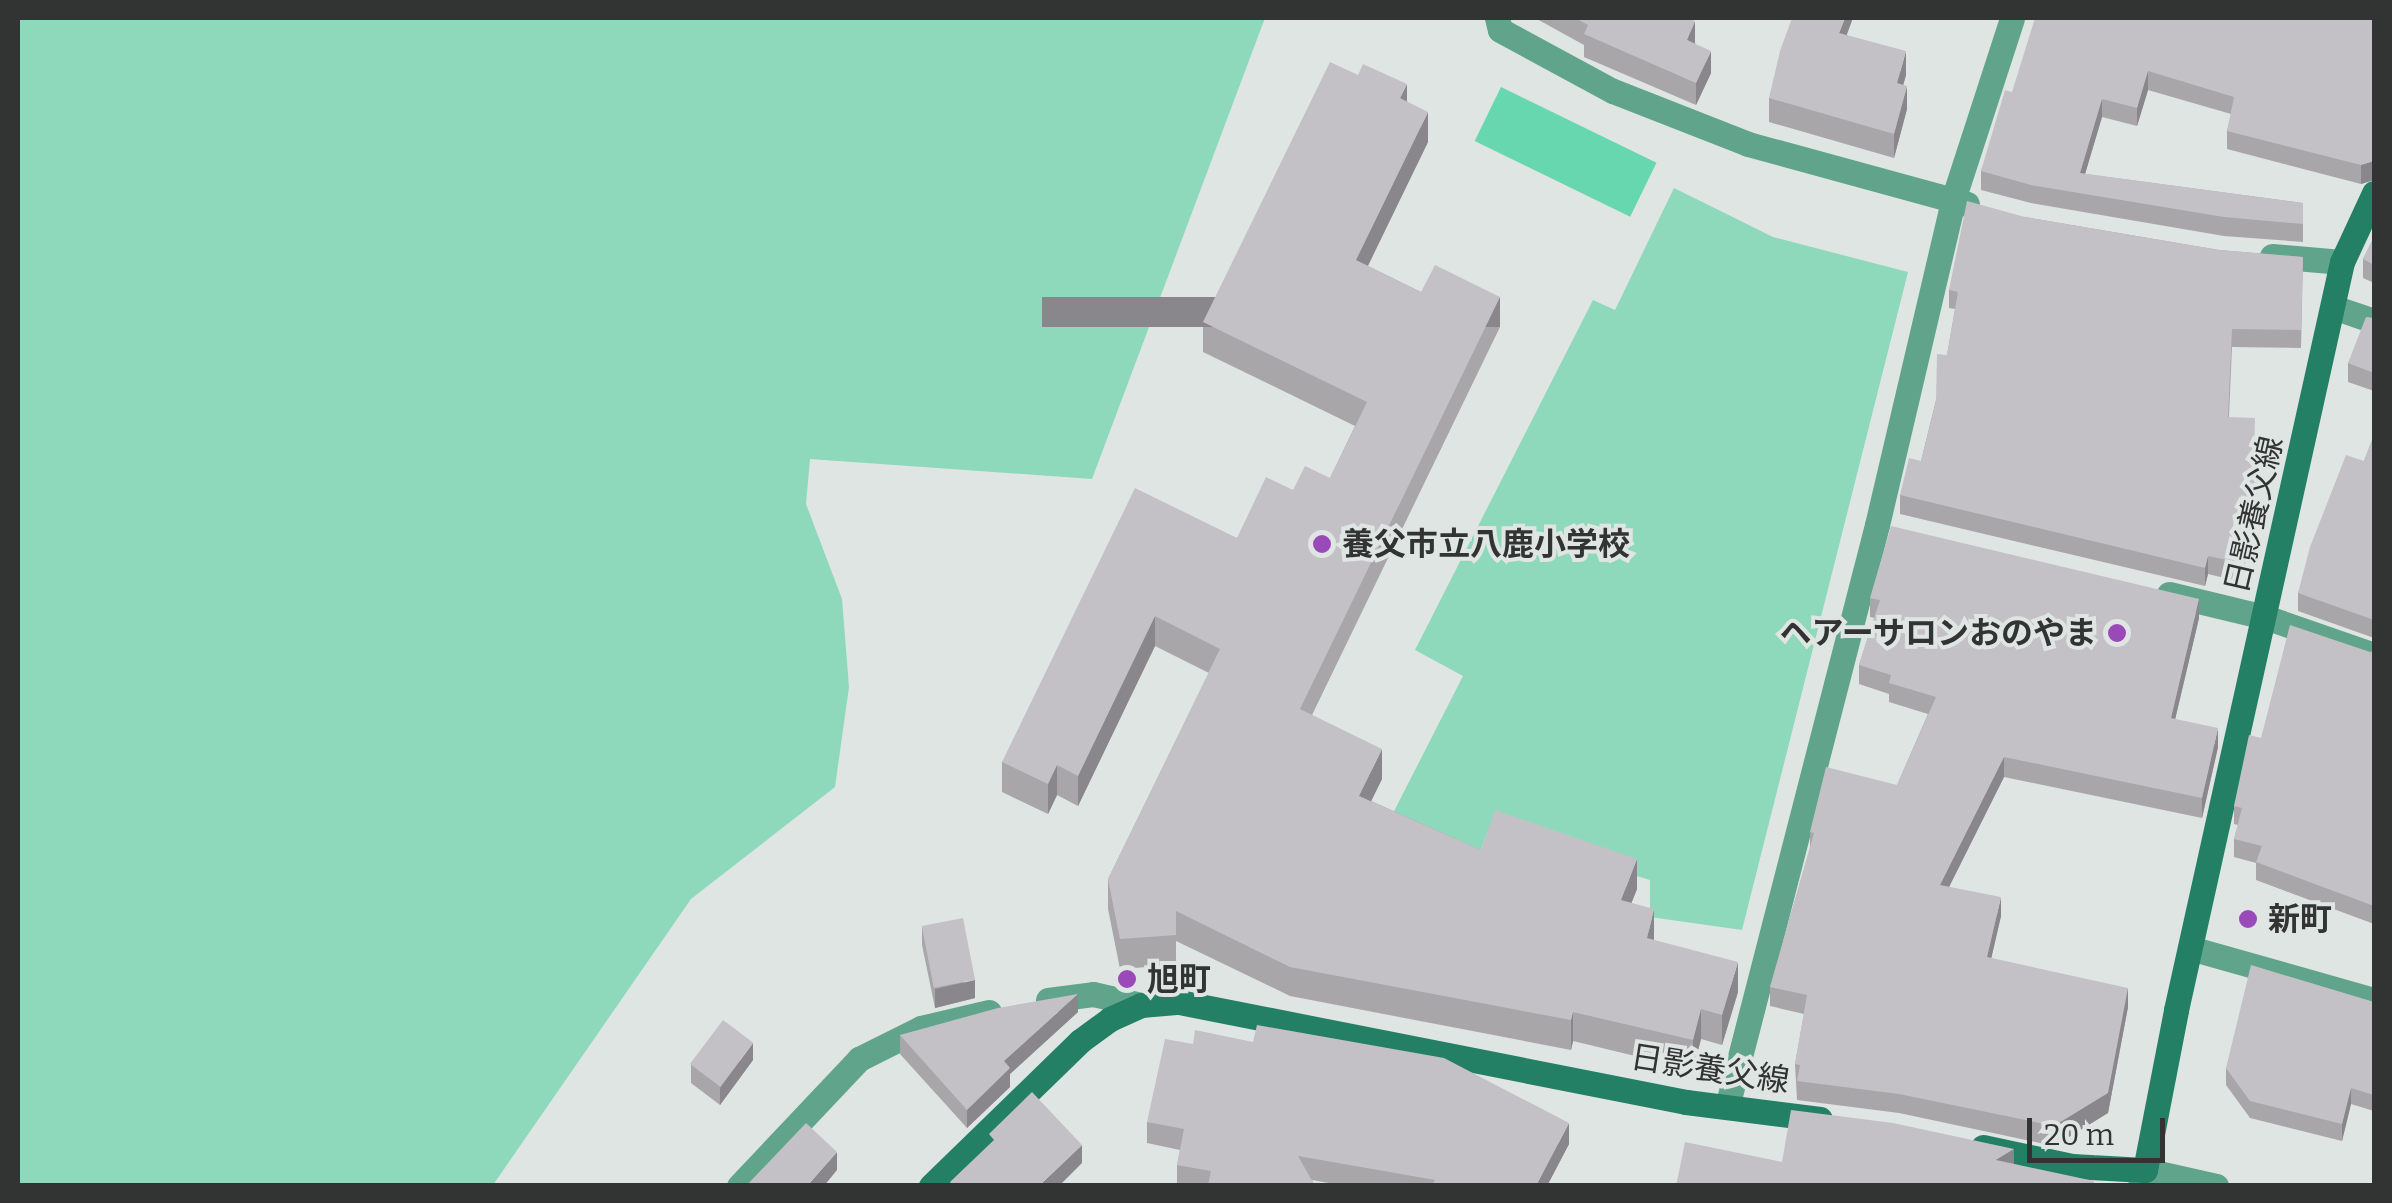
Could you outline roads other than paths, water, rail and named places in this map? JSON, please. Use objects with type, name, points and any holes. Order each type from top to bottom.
[{"type":"main road","name":"日影養父線","points":[[2143,1178],[2342,262],[2374,193]]},
{"type":"main road","name":"日影養父線","points":[[930,1186],[1080,1041],[1141,1005],[1179,1002],[1727,1107],[1840,1122]]},
{"type":"main road","points":[[1966,1144],[2143,1178]]},
{"type":"street","points":[[1497,18],[1500,30],[1613,92],[1748,144],[1990,210]]},
{"type":"street","points":[[1727,1107],[1887,527],[1953,200],[2012,18]]},
{"type":"street","points":[[2239,254],[2342,262]]},
{"type":"street","points":[[2334,307],[2374,321]]},
{"type":"street","points":[[2148,590],[2264,617],[2374,655]]},
{"type":"street","points":[[2190,948],[2374,1000]]},
{"type":"street","points":[[739,1186],[858,1058],[921,1028],[1018,1005],[1093,994],[1141,1005]]},
{"type":"street","points":[[2143,1178],[2216,1186]]},
{"type":"place","name":"養父市立八鹿小学校","points":[[1322,544]]},
{"type":"place","name":"ヘアーサロンおのやま","points":[[2117,633]]},
{"type":"place","name":"新町","points":[[2248,919]]},
{"type":"place","name":"旭町","points":[[1127,979]]}]
